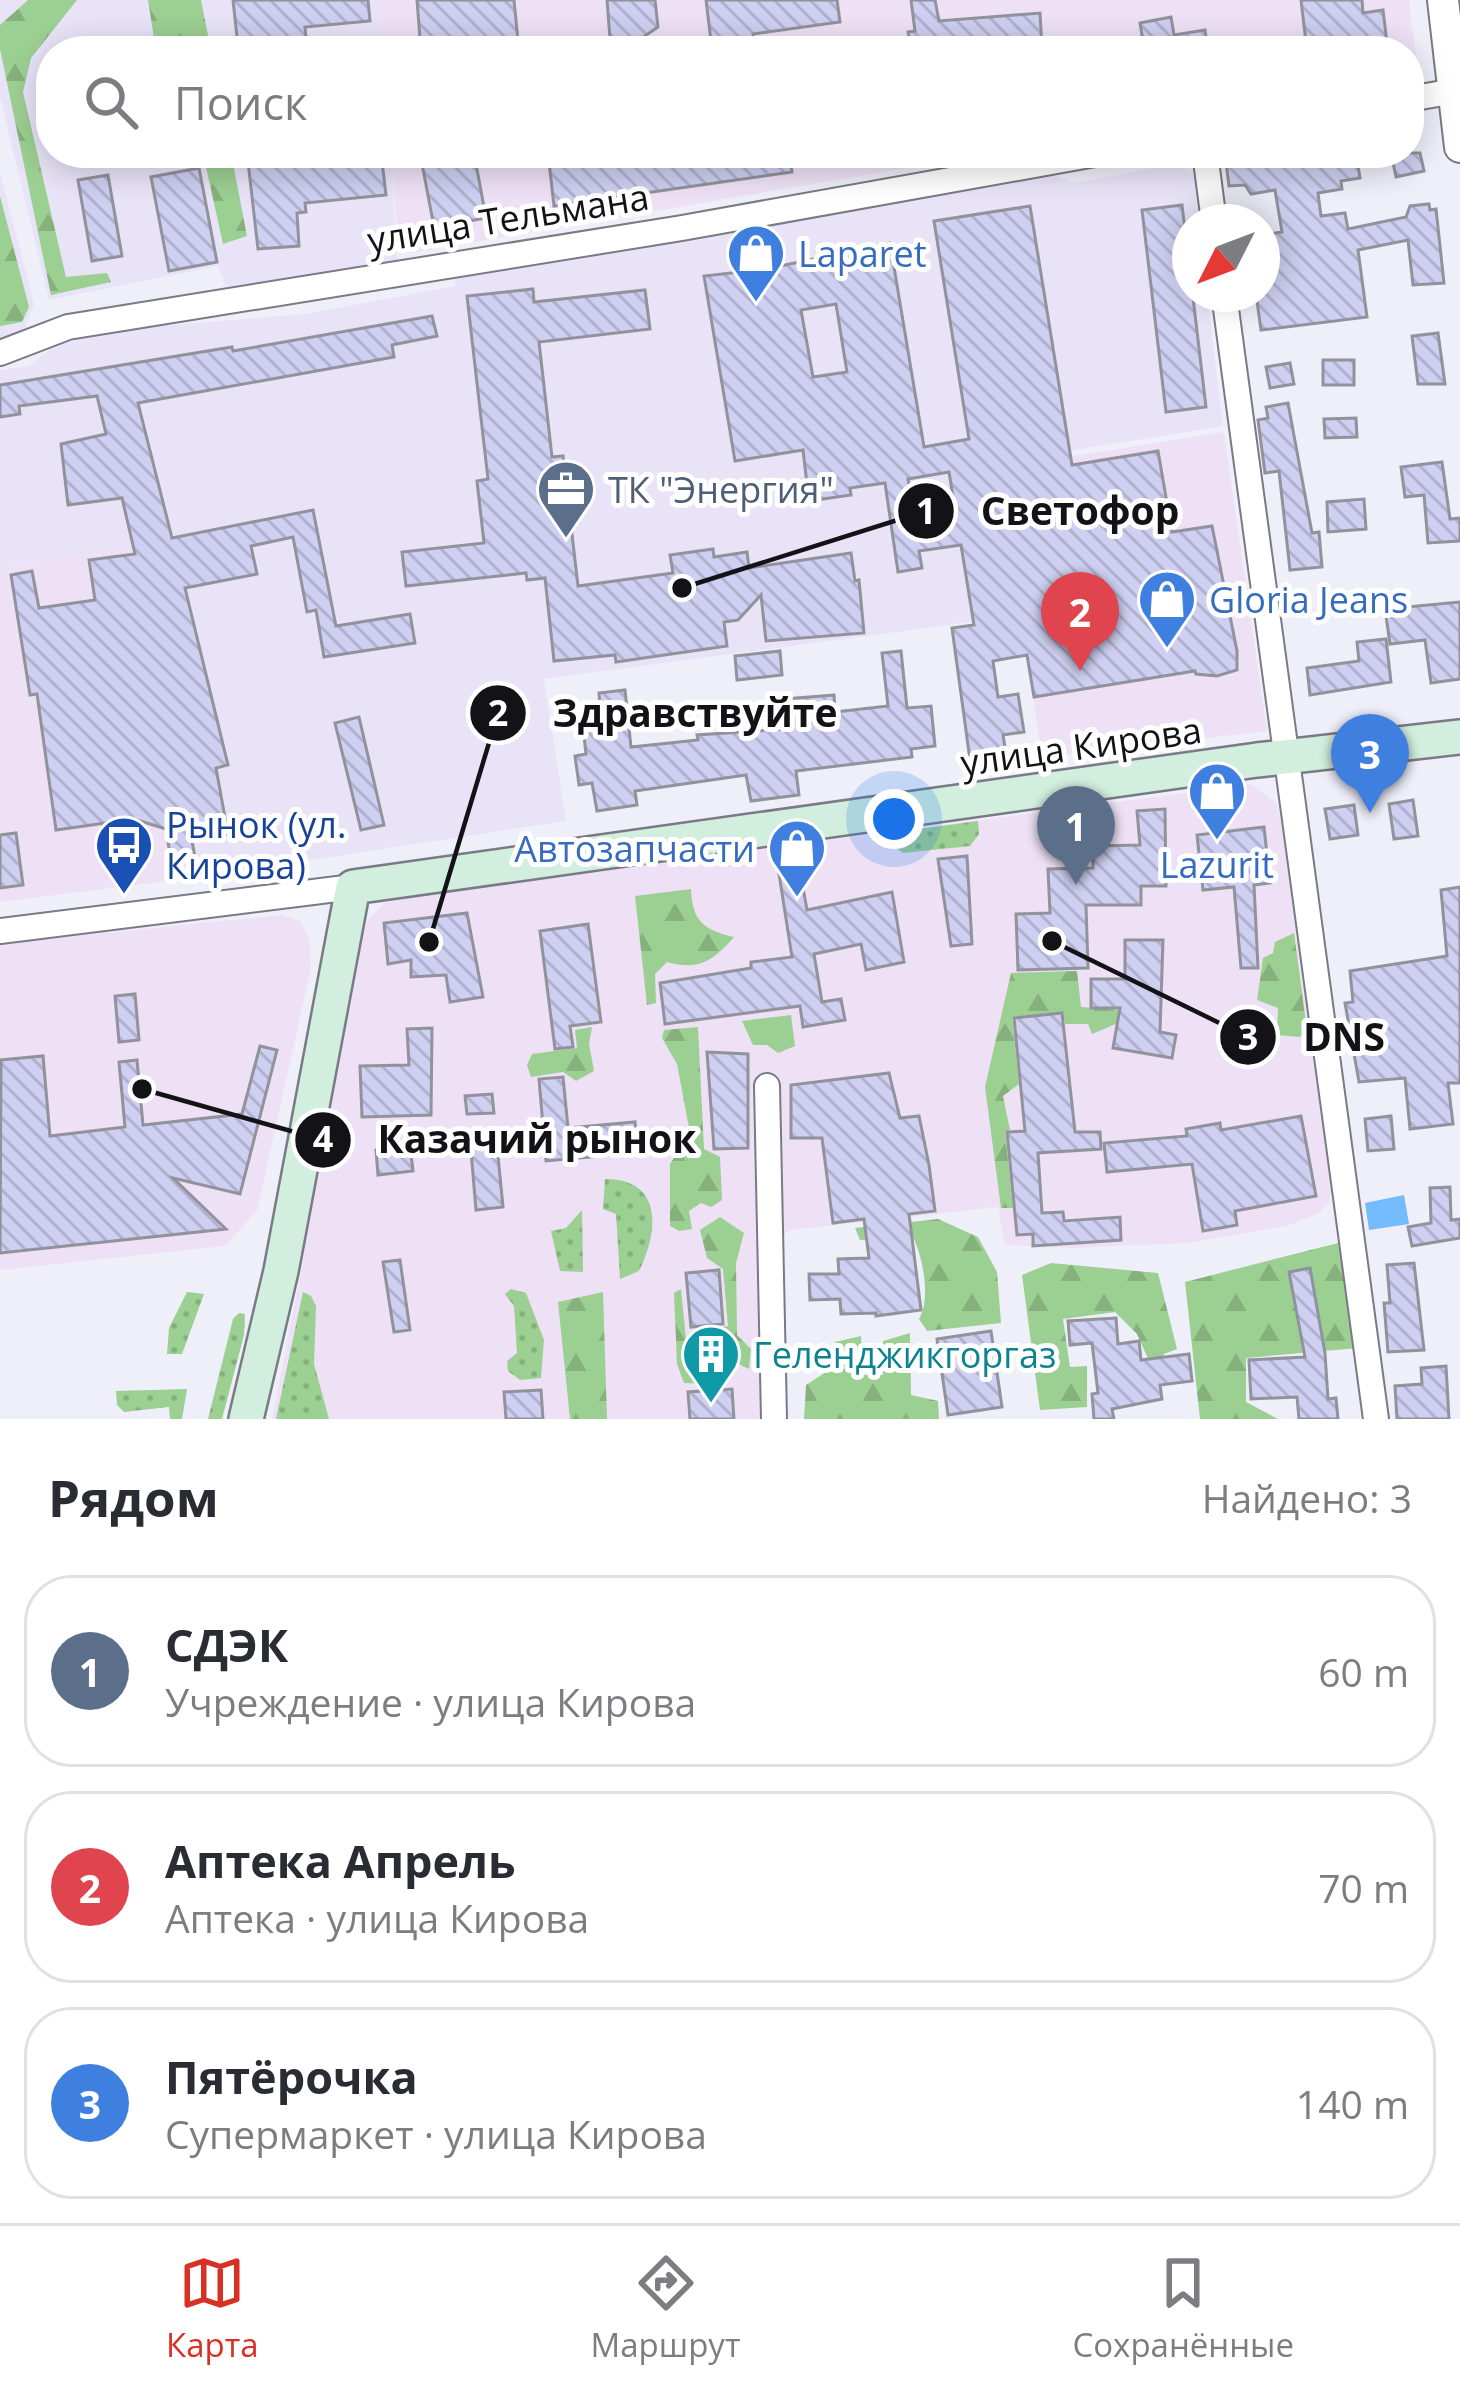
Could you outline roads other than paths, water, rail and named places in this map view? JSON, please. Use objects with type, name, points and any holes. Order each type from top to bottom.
[{"type":"main road","name":"улица Кирова","points":[[353,887],[1460,737]]},
{"type":"main road","points":[[246,1419],[281,1271],[353,887]]},
{"type":"street","points":[[1443,0],[1457,90],[1460,148]]},
{"type":"street","points":[[1424,96],[1457,90]]},
{"type":"street","name":"улица Тельмана","points":[[0,353],[68,327],[682,228],[1017,168]]},
{"type":"street","points":[[1207,168],[1212,204]]},
{"type":"street","points":[[1228,312],[1376,1419]]},
{"type":"street","name":"улица Кирова","points":[[0,931],[353,887]]},
{"type":"street","points":[[767,1086],[774,1419]]},
{"type":"water","points":[[1404,1195],[1409,1224],[1369,1230],[1365,1203]]},
{"type":"place","name":"Laparet","points":[[756,304]]},
{"type":"place","name":"ТК \"Энергия\"","points":[[566,540]]},
{"type":"place","name":"Светофор","points":[[682,588]]},
{"type":"place","name":"Gloria Jeans","points":[[1167,650]]},
{"type":"place","name":"Аптека Апрель","points":[[1080,671]]},
{"type":"place","name":"Пятёрочка","points":[[1370,813]]},
{"type":"place","name":"Lazurit","points":[[1217,842]]},
{"type":"place","name":"СДЭК","points":[[1076,885]]},
{"type":"place","name":"Рынок (ул. Кирова)","points":[[124,896]]},
{"type":"place","name":"Автозапчасти","points":[[797,899]]},
{"type":"place","name":"DNS","points":[[1052,941]]},
{"type":"place","name":"Здравствуйте","points":[[429,942]]},
{"type":"place","name":"Казачий рынок","points":[[142,1089]]},
{"type":"place","name":"Геленджикгоргаз","points":[[711,1405]]}]
